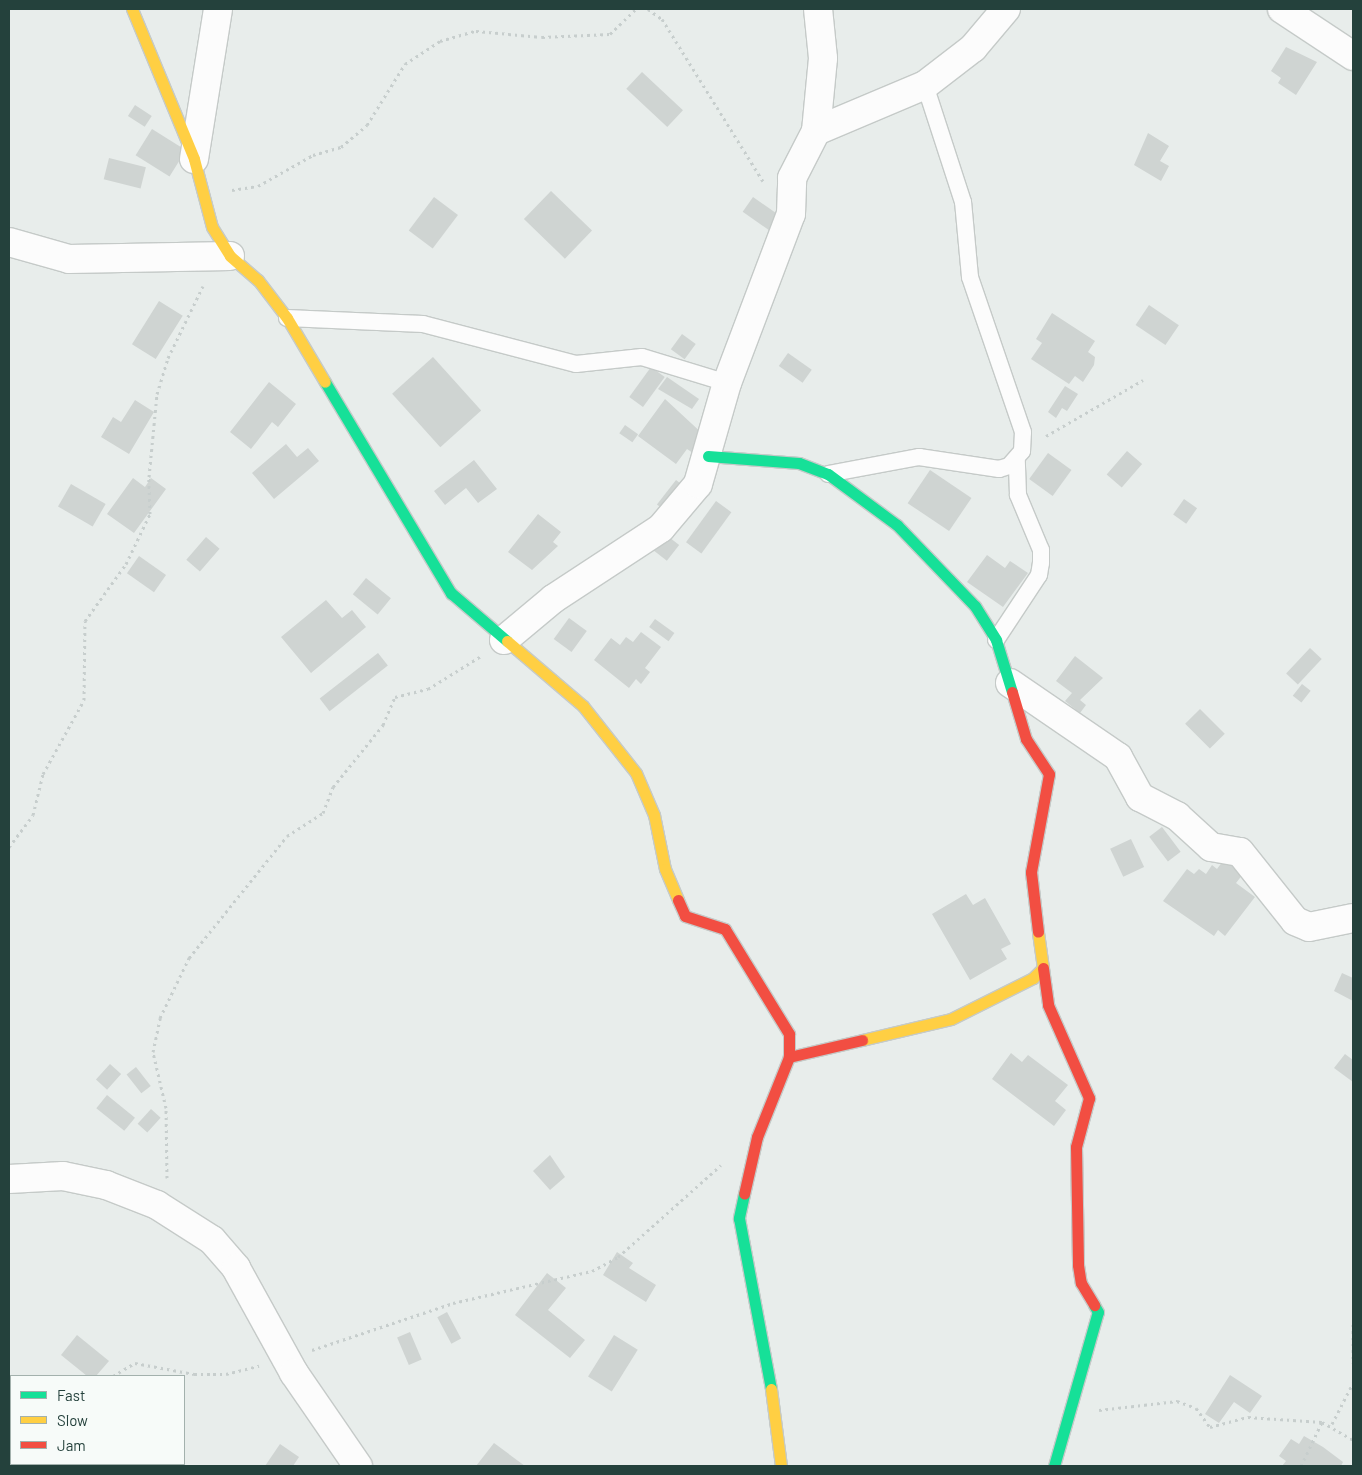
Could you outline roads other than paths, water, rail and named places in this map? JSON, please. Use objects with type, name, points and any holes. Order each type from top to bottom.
[{"type":"street","points":[[132,9],[194,160],[212,227],[230,256],[258,280],[287,318],[451,593],[583,706],[636,773],[685,916],[724,929],[736,942],[780,1014],[789,1034],[789,1057],[757,1137],[740,1218],[769,1361],[781,1466]]},
{"type":"street","points":[[194,160],[218,9]]},
{"type":"street","points":[[504,640],[553,599],[661,528],[698,484],[708,456],[726,383],[791,214],[792,178],[816,131],[823,58],[818,9]]},
{"type":"street","points":[[816,131],[925,84],[973,48],[1006,9]]},
{"type":"street","points":[[1282,9],[1353,56]]},
{"type":"street","points":[[9,242],[69,259],[230,256]]},
{"type":"street","points":[[708,456],[799,463],[828,474],[897,525],[975,606],[996,640],[1026,739],[1049,774],[1031,872],[1048,1005],[1088,1098],[1076,1147],[1078,1266],[1098,1317],[1084,1350],[1070,1414],[1054,1466]]},
{"type":"street","points":[[1010,682],[1118,757],[1140,797],[1177,816],[1211,847],[1240,852],[1295,921],[1310,927],[1353,918]]},
{"type":"street","points":[[789,1057],[951,1019],[1033,978],[1043,968]]},
{"type":"street","points":[[9,1179],[63,1176],[106,1185],[164,1210],[212,1240],[236,1268],[286,1359],[358,1466]]},
{"type":"lane","points":[[925,84],[963,202],[970,277],[1023,432],[1019,455],[1018,495],[1041,550],[1039,575],[996,640]]},
{"type":"lane","points":[[287,318],[422,324],[576,364],[642,357],[726,383]]},
{"type":"lane","points":[[828,474],[919,457],[999,469],[1019,455]]}]
